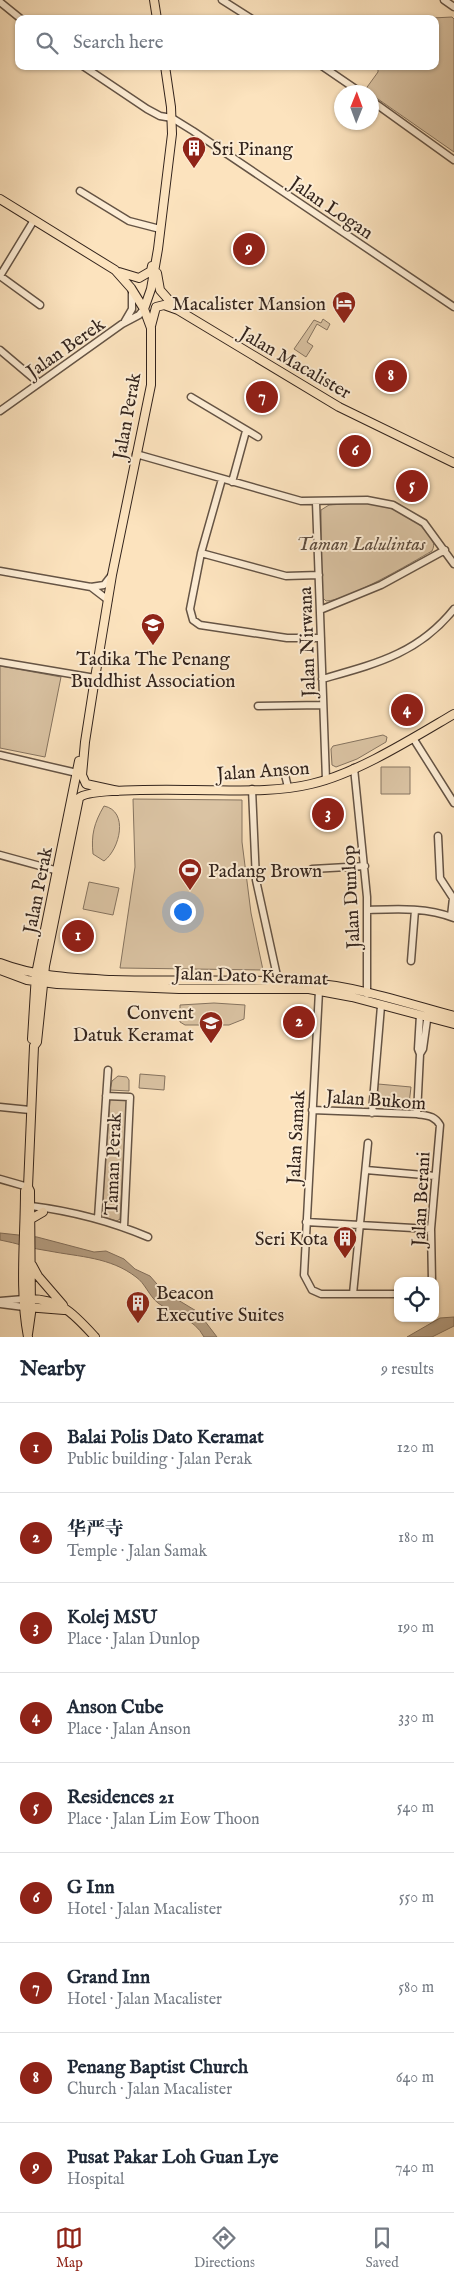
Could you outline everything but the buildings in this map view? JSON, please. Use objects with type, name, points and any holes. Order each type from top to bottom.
[{"type":"main road","points":[[154,0],[156,15]]},
{"type":"main road","points":[[144,309],[151,289],[157,258],[172,134],[172,118],[166,70]]},
{"type":"main road","points":[[0,199],[115,270],[139,278],[151,272],[160,228]]},
{"type":"main road","points":[[157,258],[160,290],[178,310]]},
{"type":"main road","points":[[115,270],[131,288],[144,309]]},
{"type":"main road","points":[[151,328],[156,307],[164,305],[178,310]]},
{"type":"main road","name":"Jalan Perak","points":[[62,870],[112,575],[151,385],[151,328],[144,309]]},
{"type":"main road","name":"Jalan Macalister","points":[[178,310],[339,407],[454,464]]},
{"type":"main road","name":"Jalan Anson","points":[[118,791],[288,788],[326,780],[413,738],[454,714]]},
{"type":"main road","name":"Jalan Perak","points":[[85,742],[83,780],[92,786],[108,787],[118,791]]},
{"type":"main road","name":"Jalan Perak","points":[[28,1336],[25,1326],[30,1261],[28,1248],[31,1231],[25,1191],[28,1183],[30,1110],[40,978],[79,798],[86,794],[118,791]]},
{"type":"main road","points":[[0,963],[40,978]]},
{"type":"main road","points":[[0,970],[40,978]]},
{"type":"main road","name":"Jalan Dato Keramat","points":[[40,978],[279,985],[311,983],[367,994],[454,1024]]},
{"type":"main road","name":"Jalan Dato Keramat","points":[[279,985],[319,991],[381,1006],[425,1014],[454,1016]]},
{"type":"main road","points":[[28,1213],[47,1211]]},
{"type":"main road","name":"Jalan Perak","points":[[27,1303],[28,1213]]},
{"type":"main road","points":[[30,1261],[38,1276],[67,1310],[94,1337]]},
{"type":"main road","points":[[27,1303],[67,1310]]},
{"type":"street","points":[[222,0],[246,15]]},
{"type":"street","points":[[444,0],[454,8]]},
{"type":"street","points":[[0,2],[16,15]]},
{"type":"street","name":"Jalan Logan","points":[[89,70],[147,110],[160,116],[172,118],[193,131],[454,307]]},
{"type":"street","points":[[328,70],[350,85]]},
{"type":"street","points":[[379,106],[454,160]]},
{"type":"street","points":[[172,134],[182,128],[193,131]]},
{"type":"street","points":[[80,191],[129,221],[160,228]]},
{"type":"street","points":[[34,220],[0,276],[40,305]]},
{"type":"street","name":"Jalan Berek","points":[[122,324],[132,309],[131,288]]},
{"type":"street","name":"Jalan Berek","points":[[0,411],[122,324],[139,315],[144,309]]},
{"type":"street","points":[[0,350],[39,383]]},
{"type":"street","points":[[191,397],[258,437]]},
{"type":"street","points":[[232,482],[246,431]]},
{"type":"street","points":[[136,454],[285,498],[316,502],[367,500],[393,506],[424,523],[454,564]]},
{"type":"street","points":[[222,479],[201,553],[190,609],[196,623],[287,638],[321,638]]},
{"type":"street","name":"Jalan Nirwana","points":[[316,502],[326,780]]},
{"type":"street","points":[[320,610],[381,585],[445,550]]},
{"type":"street","points":[[201,553],[286,576],[319,576]]},
{"type":"street","points":[[0,571],[92,587],[104,585],[112,575]]},
{"type":"street","points":[[92,587],[108,600]]},
{"type":"street","points":[[322,679],[368,666],[415,646],[440,625],[454,609]]},
{"type":"street","points":[[0,662],[95,678]]},
{"type":"street","points":[[258,706],[323,705]]},
{"type":"street","points":[[413,738],[454,803]]},
{"type":"street","points":[[0,755],[77,773]]},
{"type":"street","name":"Jalan Dunlop","points":[[354,768],[365,866],[367,994]]},
{"type":"street","points":[[284,771],[288,788]]},
{"type":"street","points":[[252,789],[256,880],[279,985]]},
{"type":"street","points":[[367,910],[415,910],[452,917],[453,898],[441,880],[439,839]]},
{"type":"street","points":[[0,856],[62,870]]},
{"type":"street","points":[[312,869],[365,866]]},
{"type":"street","points":[[411,961],[415,910]]},
{"type":"street","name":"Jalan Samak","points":[[319,991],[304,1275],[312,1290],[321,1294],[353,1294]]},
{"type":"street","points":[[372,1113],[381,1006]]},
{"type":"street","points":[[417,1114],[420,1054],[423,1049],[425,1014]]},
{"type":"street","name":"Taman Perak","points":[[98,1218],[108,1070]]},
{"type":"street","name":"Taman Perak","points":[[106,1096],[130,1097],[124,1227]]},
{"type":"street","points":[[0,1107],[30,1110]]},
{"type":"street","name":"Jalan Bukom","points":[[312,1110],[417,1114],[432,1116],[437,1120]]},
{"type":"street","name":"Jalan Berani","points":[[432,1277],[431,1229],[440,1125],[437,1120]]},
{"type":"street","points":[[368,1142],[353,1294],[394,1294]]},
{"type":"street","points":[[366,1170],[435,1176]]},
{"type":"street","points":[[0,1179],[19,1184],[28,1183]]},
{"type":"street","points":[[28,1213],[47,1211],[98,1218],[148,1237]]},
{"type":"street","points":[[306,1222],[431,1229]]},
{"type":"street","points":[[0,1303],[27,1303]]},
{"type":"green space","points":[[452,17],[454,19],[454,152],[379,100],[379,85],[369,85],[378,70],[439,70],[439,18]]},
{"type":"green space","points":[[323,319],[330,324],[327,330],[317,324],[307,342],[313,346],[306,357],[294,349],[314,320],[321,323]]},
{"type":"green space","name":"Taman Lalulintas","points":[[360,503],[379,505],[406,515],[422,527],[434,546],[432,551],[395,572],[348,595],[326,601],[321,596],[321,510],[329,505]]},
{"type":"green space","points":[[0,666],[61,677],[45,757],[0,748]]},
{"type":"green space","points":[[383,735],[387,737],[386,742],[357,759],[336,767],[332,765],[331,749],[333,746]]},
{"type":"green space","points":[[381,767],[410,767],[410,794],[381,794]]},
{"type":"green space","name":"Padang Brown","points":[[133,799],[242,800],[242,842],[251,913],[263,970],[120,968],[135,867]]},
{"type":"green space","points":[[104,806],[112,809],[117,815],[119,831],[118,840],[114,848],[104,861],[93,854],[92,841],[98,818]]},
{"type":"green space","points":[[89,882],[119,888],[113,915],[83,909]]},
{"type":"green space","points":[[214,1003],[245,1005],[244,1019],[229,1025],[185,1025],[180,1022],[180,1005]]},
{"type":"green space","points":[[140,1074],[165,1076],[164,1090],[139,1088]]},
{"type":"green space","points":[[118,1076],[127,1077],[129,1080],[129,1091],[110,1090],[112,1081]]},
{"type":"green space","points":[[378,1084],[411,1087],[409,1104],[377,1101]]},
{"type":"green space","points":[[110,1099],[127,1102],[120,1219],[117,1221],[104,1217],[102,1210]]},
{"type":"shaded area","points":[[0,1233],[37,1237],[94,1252],[106,1251],[124,1259],[135,1269],[150,1276],[163,1291],[198,1312],[217,1337],[204,1337],[195,1325],[158,1303],[139,1280],[116,1265],[0,1240]]},
{"type":"shaded area","points":[[454,1317],[454,1326],[432,1337],[407,1337],[433,1322],[439,1322],[440,1318]]},
{"type":"place","name":"Sri Pinang","points":[[194,169]]},
{"type":"place","name":"Pusat Pakar Loh Guan Lye","points":[[249,249]]},
{"type":"place","name":"Macalister Mansion","points":[[344,324]]},
{"type":"place","name":"Penang Baptist Church","points":[[391,376]]},
{"type":"place","name":"Grand Inn","points":[[262,397]]},
{"type":"place","name":"G Inn","points":[[355,451]]},
{"type":"place","name":"Residences 21","points":[[412,486]]},
{"type":"place","name":"Tadika The Penang Buddhist Association","points":[[153,646]]},
{"type":"place","name":"Anson Cube","points":[[407,710]]},
{"type":"place","name":"Kolej MSU","points":[[328,814]]},
{"type":"place","name":"Padang Brown","points":[[190,891]]},
{"type":"place","name":"Balai Polis Dato Keramat","points":[[78,936]]},
{"type":"place","name":"华严寺","points":[[299,1022]]},
{"type":"place","name":"Convent Datuk Keramat","points":[[211,1044]]},
{"type":"place","name":"Seri Kota","points":[[345,1259]]},
{"type":"place","name":"Beacon Executive Suites","points":[[138,1324]]}]
